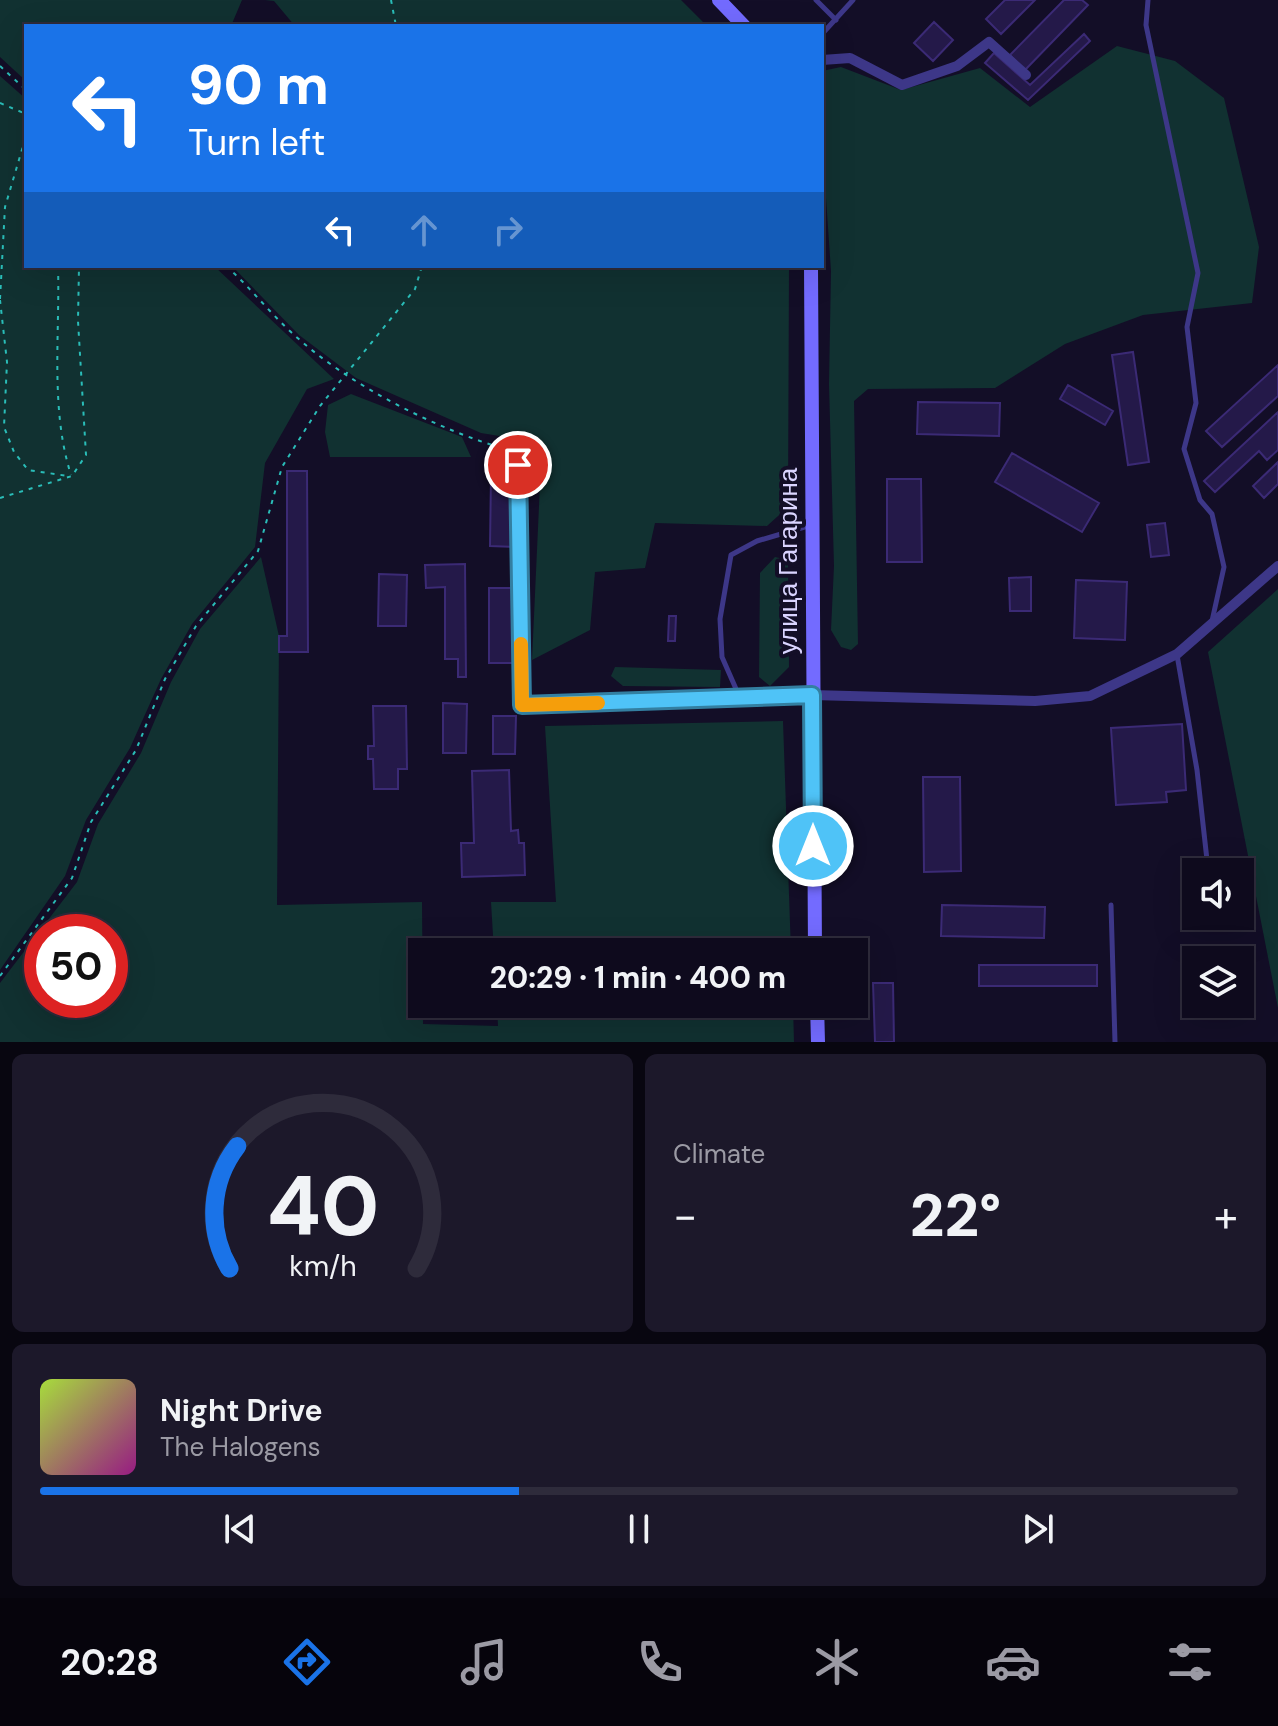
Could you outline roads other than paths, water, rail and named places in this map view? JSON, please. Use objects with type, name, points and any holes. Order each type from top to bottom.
[{"type":"main road","points":[[719,0],[742,24]]},
{"type":"main road","name":"улица Гагарина","points":[[811,268],[815,938]]},
{"type":"main road","points":[[817,1018],[818,1042]]},
{"type":"street","points":[[824,60],[850,58],[902,85],[957,66],[989,42],[1026,75]]},
{"type":"street","points":[[812,695],[1035,701],[1090,696],[1177,654],[1278,566]]},
{"type":"lane","points":[[816,0],[836,20]]},
{"type":"lane","points":[[824,32],[853,0]]},
{"type":"lane","points":[[1148,0],[1146,25],[1198,273],[1187,327],[1196,403],[1184,449],[1200,500],[1212,514],[1224,567],[1212,623]]},
{"type":"lane","points":[[516,459],[522,705],[812,695]]},
{"type":"lane","points":[[740,698],[722,657],[720,619],[731,555],[757,541],[812,525]]},
{"type":"lane","points":[[1177,654],[1197,770],[1207,858]]},
{"type":"lane","points":[[1111,905],[1115,1042]]}]
